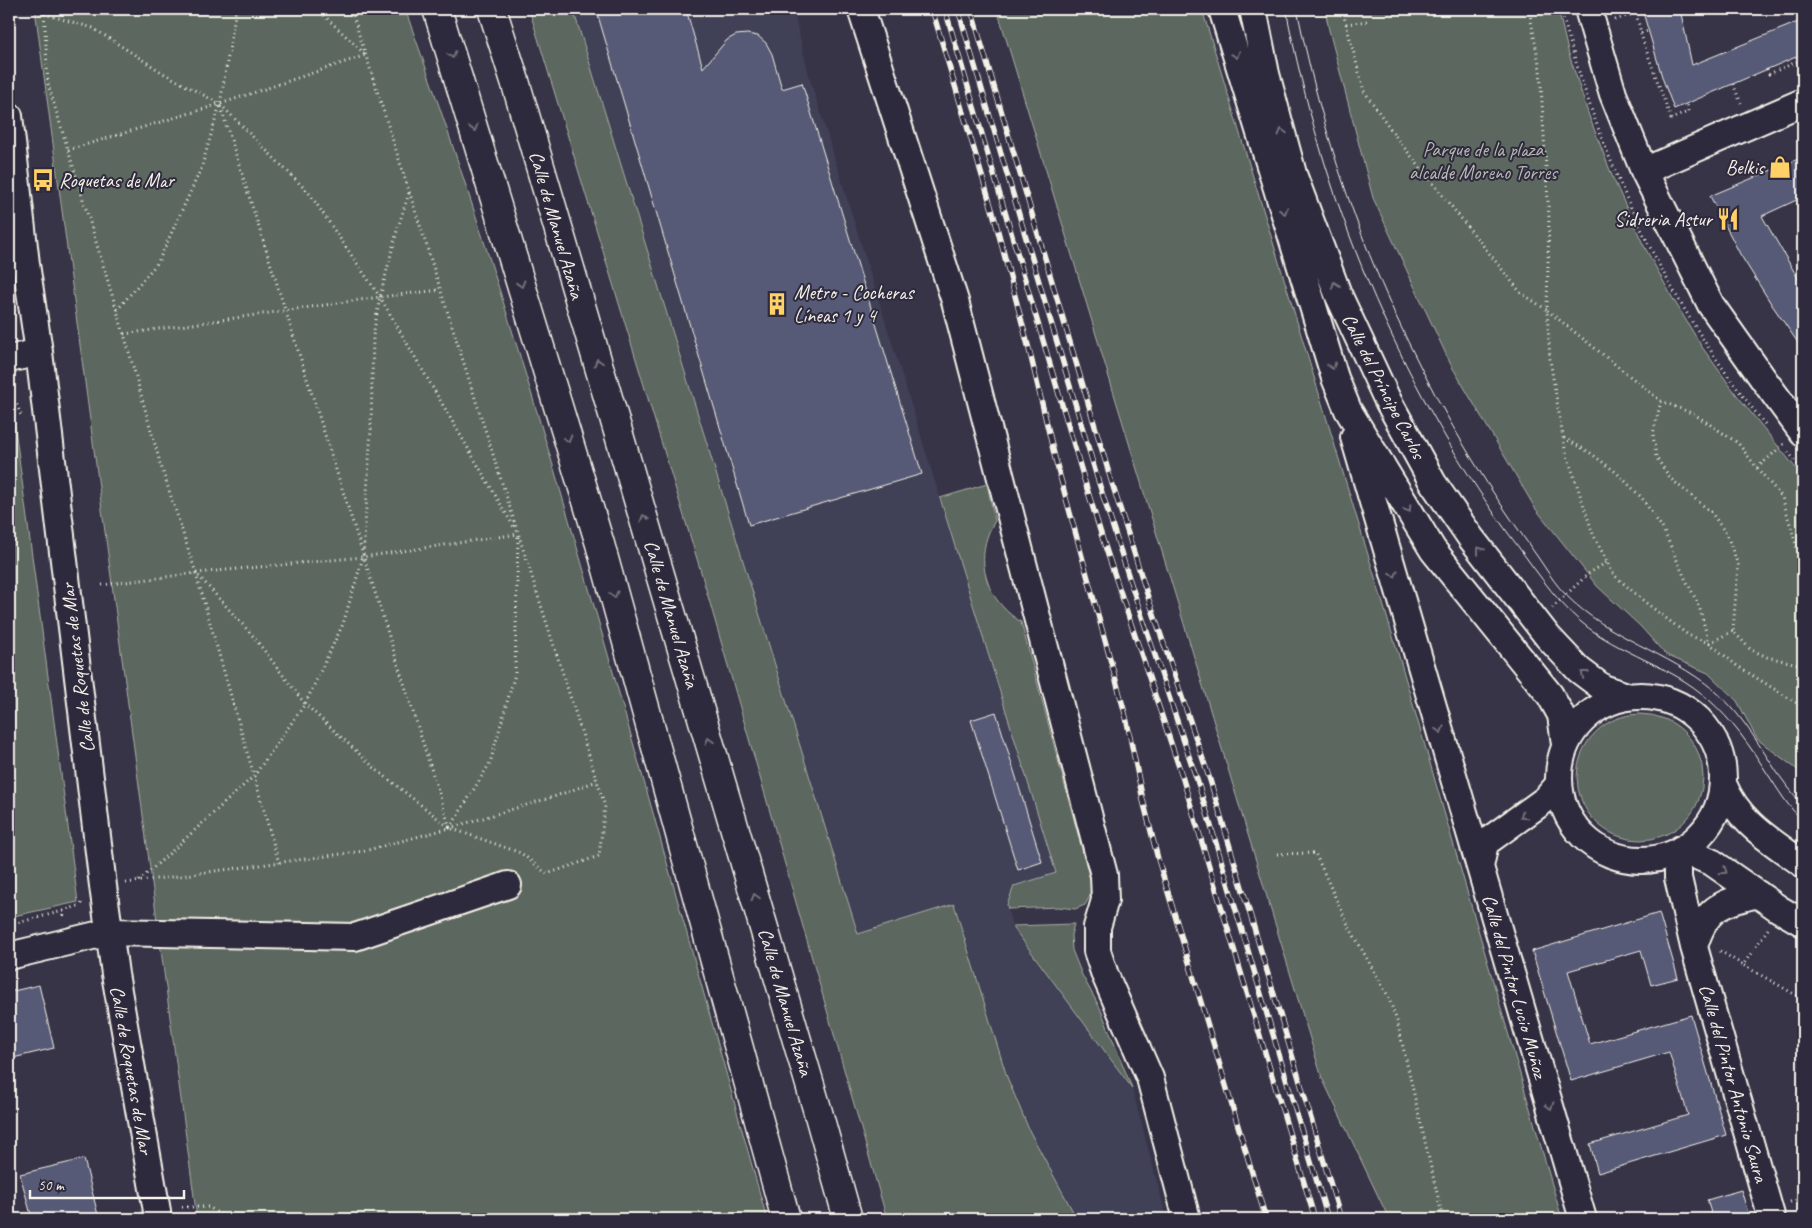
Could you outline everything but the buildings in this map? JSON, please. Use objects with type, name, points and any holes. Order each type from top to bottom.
[{"type":"highway","name":"Calle de Manuel Azaña","points":[[492,9],[515,81],[848,1219]]},
{"type":"highway","points":[[499,9],[515,81]]},
{"type":"highway","points":[[438,16],[600,544],[786,1219]]},
{"type":"highway","points":[[818,1112],[854,1219]]},
{"type":"street","points":[[861,9],[955,301],[1104,875],[1105,900],[1097,927],[1096,938],[1099,957],[1150,1078],[1186,1219]]},
{"type":"street","name":"Calle del Príncipe Carlos","points":[[1222,9],[1335,378],[1348,410],[1433,550],[1550,695],[1561,715],[1565,744]]},
{"type":"street","name":"Calle del Príncipe Carlos","points":[[1253,9],[1266,74],[1293,174],[1338,294],[1387,399],[1433,484],[1486,558],[1542,629],[1579,670],[1603,688],[1627,696]]},
{"type":"street","points":[[1588,9],[1613,94],[1644,171],[1711,305],[1802,431]]},
{"type":"street","points":[[1644,171],[1803,102]]},
{"type":"street","name":"Calle de Roquetas de Mar","points":[[9,116],[26,264],[40,352],[109,932],[156,1219]]},
{"type":"street","points":[[9,360],[40,352]]},
{"type":"street","name":"Calle del Príncipe Carlos","points":[[1348,410],[1352,432],[1480,867]]},
{"type":"street","points":[[1643,695],[1659,698],[1675,703],[1689,712],[1702,723],[1712,736],[1722,768],[1720,800],[1714,815],[1705,828],[1694,840],[1679,850],[1662,857],[1647,860],[1615,856],[1587,840],[1567,815],[1559,784],[1561,757],[1565,744],[1573,730],[1596,708],[1611,700],[1627,696],[1643,695]]},
{"type":"street","name":"Calle del Pintor Lucio Muñoz","points":[[1559,784],[1546,799],[1485,843],[1480,867],[1583,1219]]},
{"type":"street","points":[[1722,784],[1729,799],[1739,813],[1758,832],[1803,864]]},
{"type":"street","points":[[1679,850],[1713,863],[1792,917]]},
{"type":"street","name":"Calle del Pintor Antonio Saura","points":[[1679,850],[1678,878],[1694,947],[1772,1219]]},
{"type":"street","points":[[9,956],[109,932],[355,936],[508,885]]},
{"type":"street","points":[[1694,947],[1704,921],[1714,910],[1734,900],[1758,894]]},
{"type":"path","points":[[44,9],[48,84],[124,334],[161,466],[196,573],[279,862]]},
{"type":"path","points":[[44,14],[49,9]]},
{"type":"path","points":[[116,310],[158,262],[201,169],[220,104],[236,9]]},
{"type":"path","points":[[317,9],[366,55]]},
{"type":"path","points":[[196,573],[253,636],[305,704],[378,771],[450,828],[521,853],[547,874],[599,856],[605,806],[351,9]]},
{"type":"path","points":[[1342,9],[1364,91],[1399,140],[1521,293],[1547,310],[1661,401],[1694,414],[1738,443],[1782,497],[1803,568]]},
{"type":"path","points":[[1529,9],[1540,69],[1548,198],[1547,310],[1550,360],[1565,449],[1593,534],[1614,575],[1645,602],[1688,635],[1709,643],[1736,665],[1803,707]]},
{"type":"path","points":[[1612,20],[1636,11],[1641,34],[1671,119],[1688,112],[1687,103]]},
{"type":"path","points":[[44,14],[93,28],[163,73],[220,104],[309,193],[380,297],[518,534],[515,674],[490,764],[450,828]]},
{"type":"path","points":[[1346,24],[1367,21]]},
{"type":"path","points":[[1641,34],[1648,31]]},
{"type":"path","points":[[68,150],[220,104],[366,55]]},
{"type":"path","points":[[1767,69],[1769,74],[1803,59]]},
{"type":"path","points":[[1733,84],[1743,109]]},
{"type":"path","points":[[220,104],[450,828]]},
{"type":"path","points":[[139,882],[254,776],[305,704],[343,624],[363,557],[371,428],[373,336],[380,297],[409,192]]},
{"type":"path","points":[[124,334],[440,290]]},
{"type":"path","points":[[1661,401],[1653,434],[1656,457],[1671,479],[1711,512],[1727,535],[1738,566],[1733,631],[1750,649],[1767,657],[1798,664],[1803,663]]},
{"type":"path","points":[[1757,468],[1802,431]]},
{"type":"path","points":[[1563,438],[1590,452],[1617,473],[1642,498],[1663,529],[1699,606],[1709,643]]},
{"type":"path","points":[[102,586],[196,573],[363,557],[518,534]]},
{"type":"path","points":[[1551,609],[1588,574],[1607,562]]},
{"type":"path","points":[[1709,643],[1733,631]]},
{"type":"path","points":[[103,886],[364,851],[450,828],[556,796],[597,781]]},
{"type":"path","points":[[1277,854],[1315,852],[1347,923],[1388,996],[1397,1021],[1443,1219]]},
{"type":"path","points":[[1792,917],[1743,965],[1803,999]]},
{"type":"path","points":[[182,1207],[209,1207],[226,1219]]},
{"type":"shaded area","points":[[573,9],[793,9],[810,79],[1057,874],[1007,905],[1012,926],[1132,1088],[1167,1219],[1077,1219],[1030,1132],[1007,1077],[954,904],[858,934]]},
{"type":"green space","points":[[35,9],[405,9],[486,247],[536,408],[607,651],[767,1219],[197,1219]]},
{"type":"green space","points":[[529,9],[573,9],[858,934],[954,904],[1007,1077],[1030,1132],[1077,1219],[887,1219],[701,572]]},
{"type":"green space","points":[[997,9],[1202,9],[1401,663],[1562,1219],[1389,1219],[1322,1078]]},
{"type":"green space","name":"Parque de la plaza alcalde Moreno Torres","points":[[1325,9],[1558,9],[1568,51],[1589,116],[1613,178],[1643,244],[1702,347],[1736,394],[1803,477],[1803,774],[1757,739],[1737,701],[1708,673],[1666,655],[1641,627],[1597,586],[1535,508],[1451,365],[1373,198]]},
{"type":"green space","points":[[9,409],[13,413],[78,902],[9,917]]},
{"type":"green space","points":[[987,484],[995,521],[989,532],[984,554],[986,577],[996,598],[1007,611],[1021,622],[1091,883],[1090,896],[1085,905],[1075,909],[1059,907],[1008,909],[1007,905],[1014,886],[1056,873],[940,498]]},
{"type":"green space","points":[[1640,714],[1664,719],[1684,733],[1698,753],[1703,777],[1698,801],[1684,821],[1664,835],[1640,840],[1616,835],[1596,821],[1582,801],[1577,777],[1582,753],[1596,733],[1616,719]]},
{"type":"green space","points":[[1074,924],[1071,935],[1072,950],[1082,975],[1100,1008],[1132,1088],[1012,926]]},
{"type":"tram line","points":[[1286,9],[1301,79],[1320,148],[1368,283],[1398,348],[1431,412],[1468,474],[1508,533],[1551,591],[1570,612],[1596,633],[1678,677],[1708,699],[1740,734],[1779,792],[1803,820]]},
{"type":"tram line","points":[[1297,9],[1311,73],[1328,135],[1347,195],[1370,255],[1394,313],[1422,370],[1453,427],[1487,483],[1566,595],[1600,623],[1677,665],[1723,698],[1738,715],[1778,774],[1803,806]]},
{"type":"railway","points":[[932,9],[994,216],[1055,458],[1126,717],[1143,800],[1158,859],[1266,1219]]},
{"type":"railway","points":[[945,9],[1084,479],[1182,776],[1315,1219]]},
{"type":"railway","points":[[958,9],[1097,477],[1199,786],[1328,1219]]},
{"type":"railway","points":[[971,9],[1111,480],[1148,597],[1210,780],[1341,1219]]},
{"type":"place","name":"Belkis","points":[[1780,167]]},
{"type":"place","name":"Roquetas de Mar","points":[[43,180]]},
{"type":"place","name":"Sidreria Astur","points":[[1728,219]]},
{"type":"place","name":"Metro - Cocheras Líneas 1 y 4","points":[[777,304]]}]
